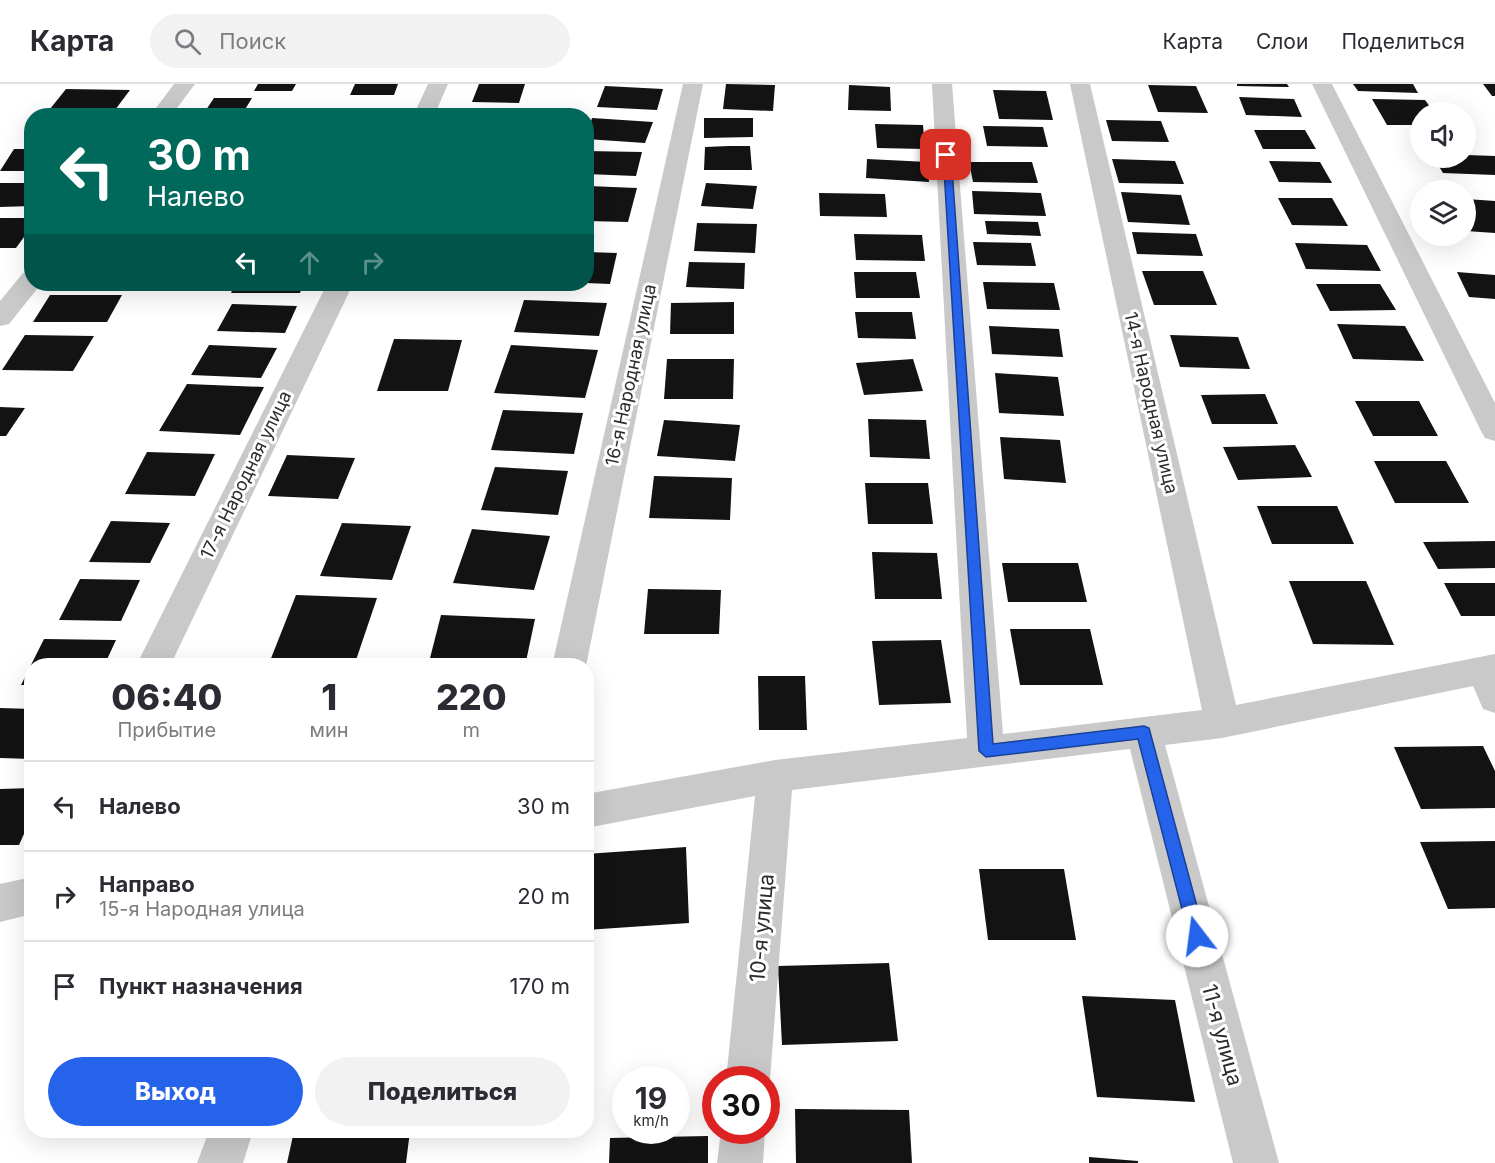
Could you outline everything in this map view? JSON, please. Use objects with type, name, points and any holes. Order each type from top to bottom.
[{"type":"street","points":[[166,108],[185,84]]},
{"type":"street","points":[[427,108],[438,84]]},
{"type":"street","name":"16-я Народная улица","points":[[571,658],[693,84]]},
{"type":"street","points":[[942,84],[986,751]]},
{"type":"street","name":"14-я Народная улица","points":[[1080,84],[1222,723]]},
{"type":"street","points":[[1322,84],[1495,431]]},
{"type":"street","points":[[0,318],[24,288]]},
{"type":"street","name":"17-я Народная улица","points":[[157,658],[337,291]]},
{"type":"street","points":[[594,810],[775,776],[1222,723],[1491,679]]},
{"type":"street","name":"11-я улица","points":[[1144,732],[1256,1163]]},
{"type":"street","name":"10-я улица","points":[[749,1066],[775,776]]},
{"type":"street","points":[[0,903],[24,897]]},
{"type":"street","points":[[220,1163],[229,1138]]},
{"type":"street","points":[[740,1163],[742,1144]]},
{"type":"building","points":[[258,84],[296,84],[292,91],[254,91]]},
{"type":"building","points":[[355,84],[398,84],[394,95],[350,95]]},
{"type":"building","points":[[479,84],[525,84],[519,103],[472,102]]},
{"type":"building","points":[[726,84],[775,85],[773,111],[723,109]]},
{"type":"building","points":[[1237,84],[1287,84],[1289,87],[1237,86]]},
{"type":"building","points":[[1353,84],[1413,84],[1418,93],[1358,91]]},
{"type":"building","points":[[1483,84],[1495,84],[1495,96],[1492,96]]},
{"type":"building","points":[[849,85],[890,87],[891,111],[848,110]]},
{"type":"building","points":[[1148,85],[1196,86],[1208,113],[1158,112]]},
{"type":"building","points":[[605,86],[663,89],[657,110],[597,107]]},
{"type":"building","points":[[66,89],[130,90],[116,108],[51,108]]},
{"type":"building","points":[[993,90],[1046,91],[1053,120],[999,119]]},
{"type":"building","points":[[1239,97],[1294,99],[1302,117],[1246,115]]},
{"type":"building","points":[[214,98],[252,98],[246,108],[207,108]]},
{"type":"building","points":[[1372,99],[1425,100],[1426,102],[1410,102],[1410,125],[1387,125]]},
{"type":"building","points":[[594,118],[653,122],[645,143],[594,140]]},
{"type":"building","points":[[704,118],[753,118],[753,137],[704,138]]},
{"type":"building","points":[[1106,120],[1161,121],[1169,142],[1112,141]]},
{"type":"building","points":[[875,124],[923,125],[925,149],[877,148]]},
{"type":"building","points":[[983,126],[1043,127],[1048,147],[987,146]]},
{"type":"building","points":[[1254,130],[1305,130],[1316,149],[1263,149]]},
{"type":"building","points":[[750,146],[752,170],[704,170],[705,147]]},
{"type":"building","points":[[14,149],[24,149],[24,171],[0,171]]},
{"type":"building","points":[[594,151],[642,152],[636,176],[594,174]]},
{"type":"building","points":[[1476,155],[1495,156],[1495,175],[1443,173],[1440,168],[1476,168]]},
{"type":"building","points":[[867,159],[928,162],[929,182],[866,178]]},
{"type":"building","points":[[1112,159],[1175,161],[1184,184],[1119,183]]},
{"type":"building","points":[[1269,161],[1320,162],[1332,183],[1279,182]]},
{"type":"building","points":[[969,162],[1032,162],[1038,183],[973,182]]},
{"type":"building","points":[[0,183],[24,183],[24,206],[0,207]]},
{"type":"building","points":[[706,183],[757,186],[753,209],[701,206]]},
{"type":"building","points":[[594,186],[637,188],[628,222],[594,221]]},
{"type":"building","points":[[972,191],[1041,193],[1046,216],[974,214]]},
{"type":"building","points":[[1121,192],[1181,195],[1190,225],[1128,222]]},
{"type":"building","points":[[819,193],[885,194],[887,217],[820,216]]},
{"type":"building","points":[[1278,198],[1332,198],[1348,226],[1292,225]]},
{"type":"building","points":[[1476,200],[1495,201],[1495,233],[1476,232]]},
{"type":"building","points":[[0,218],[24,218],[24,237],[16,248],[0,248]]},
{"type":"building","points":[[985,221],[1038,222],[1041,236],[987,234]]},
{"type":"building","points":[[697,223],[757,224],[755,253],[694,251]]},
{"type":"building","points":[[1132,232],[1196,234],[1203,256],[1137,254]]},
{"type":"building","points":[[854,234],[922,235],[925,261],[856,260]]},
{"type":"building","points":[[973,242],[1031,243],[1036,266],[977,265]]},
{"type":"building","points":[[1295,243],[1367,245],[1381,271],[1306,269]]},
{"type":"building","points":[[594,252],[617,253],[610,284],[594,283]]},
{"type":"building","points":[[689,262],[745,263],[744,289],[686,287]]},
{"type":"building","points":[[1142,271],[1203,271],[1217,305],[1154,305]]},
{"type":"building","points":[[854,272],[916,272],[920,298],[856,298]]},
{"type":"building","points":[[1457,272],[1495,275],[1495,299],[1469,297]]},
{"type":"building","points":[[983,282],[1054,283],[1060,310],[987,309]]},
{"type":"building","points":[[1316,284],[1380,284],[1396,310],[1330,311]]},
{"type":"building","points":[[232,291],[301,291],[300,293],[231,293]]},
{"type":"building","points":[[50,295],[122,295],[107,322],[33,322]]},
{"type":"building","points":[[524,300],[607,303],[599,336],[514,332]]},
{"type":"building","points":[[734,302],[734,334],[670,334],[671,303]]},
{"type":"building","points":[[232,304],[297,306],[285,333],[217,331]]},
{"type":"building","points":[[855,312],[912,312],[916,339],[858,338]]},
{"type":"building","points":[[1337,324],[1405,326],[1424,361],[1353,359]]},
{"type":"building","points":[[989,326],[1059,329],[1063,357],[992,354]]},
{"type":"building","points":[[25,335],[94,336],[73,371],[2,370]]},
{"type":"building","points":[[1170,335],[1238,337],[1250,369],[1180,367]]},
{"type":"building","points":[[394,339],[462,340],[448,391],[377,391]]},
{"type":"building","points":[[209,345],[277,348],[261,378],[191,375]]},
{"type":"building","points":[[511,345],[598,350],[585,398],[494,393]]},
{"type":"building","points":[[667,359],[734,359],[733,399],[664,399]]},
{"type":"building","points":[[913,359],[923,391],[864,395],[856,363]]},
{"type":"building","points":[[995,373],[1058,377],[1064,416],[999,413]]},
{"type":"building","points":[[187,384],[264,387],[240,435],[159,431]]},
{"type":"building","points":[[1265,394],[1278,424],[1212,424],[1201,395]]},
{"type":"building","points":[[1355,401],[1419,401],[1438,436],[1373,436]]},
{"type":"building","points":[[0,407],[25,408],[6,436],[0,436]]},
{"type":"building","points":[[503,410],[583,413],[574,454],[491,450]]},
{"type":"building","points":[[868,419],[926,420],[930,459],[870,457]]},
{"type":"building","points":[[664,420],[740,425],[735,461],[657,456]]},
{"type":"building","points":[[1000,437],[1060,440],[1066,483],[1004,479]]},
{"type":"building","points":[[1295,445],[1312,477],[1238,480],[1223,447]]},
{"type":"building","points":[[147,452],[215,454],[195,496],[125,494]]},
{"type":"building","points":[[287,455],[355,458],[338,499],[268,496]]},
{"type":"building","points":[[1374,461],[1446,461],[1469,503],[1395,503]]},
{"type":"building","points":[[495,467],[568,471],[558,515],[481,510]]},
{"type":"building","points":[[654,476],[732,478],[730,520],[649,518]]},
{"type":"building","points":[[865,483],[928,483],[933,524],[868,524]]},
{"type":"building","points":[[1257,506],[1337,506],[1354,544],[1272,544]]},
{"type":"building","points":[[111,521],[170,523],[150,563],[89,562]]},
{"type":"building","points":[[342,523],[411,526],[392,580],[320,576]]},
{"type":"building","points":[[472,529],[550,536],[534,590],[453,583]]},
{"type":"building","points":[[1495,541],[1495,568],[1438,569],[1423,542]]},
{"type":"building","points":[[872,552],[937,553],[942,599],[875,599]]},
{"type":"building","points":[[1002,563],[1078,563],[1087,602],[1008,602]]},
{"type":"building","points":[[80,579],[140,580],[121,621],[59,620]]},
{"type":"building","points":[[1289,581],[1366,581],[1394,645],[1313,644]]},
{"type":"building","points":[[1444,583],[1495,583],[1495,616],[1461,616]]},
{"type":"building","points":[[648,589],[721,590],[719,634],[644,634]]},
{"type":"building","points":[[296,595],[377,598],[357,658],[271,658]]},
{"type":"building","points":[[441,615],[535,619],[527,658],[430,658]]},
{"type":"building","points":[[1010,629],[1090,629],[1103,685],[1020,685]]},
{"type":"building","points":[[44,639],[116,640],[108,658],[34,658]]},
{"type":"building","points":[[941,640],[951,703],[879,705],[872,641]]},
{"type":"building","points":[[758,676],[805,676],[807,730],[759,730]]},
{"type":"building","points":[[0,708],[24,709],[24,759],[0,758]]},
{"type":"building","points":[[1483,746],[1495,771],[1495,808],[1421,809],[1394,747]]},
{"type":"building","points":[[24,788],[24,834],[19,845],[0,845],[0,789]]},
{"type":"building","points":[[1495,841],[1495,908],[1448,909],[1420,842]]},
{"type":"building","points":[[686,847],[689,923],[594,929],[594,853]]},
{"type":"building","points":[[979,869],[1064,869],[1076,940],[988,940]]},
{"type":"building","points":[[889,963],[898,1041],[782,1045],[778,966]]},
{"type":"building","points":[[1082,996],[1175,1000],[1195,1102],[1097,1097]]},
{"type":"building","points":[[795,1109],[909,1110],[912,1163],[796,1163]]},
{"type":"building","points":[[690,1136],[702,1136],[702,1144],[708,1144],[708,1163],[609,1163],[610,1138],[612,1138],[612,1144],[690,1144]]},
{"type":"building","points":[[292,1138],[409,1138],[406,1163],[287,1163]]},
{"type":"building","points":[[1089,1157],[1138,1161],[1138,1163],[1089,1163]]},
{"type":"route","points":[[946,155],[986,751],[1144,732],[1197,936]]}]
